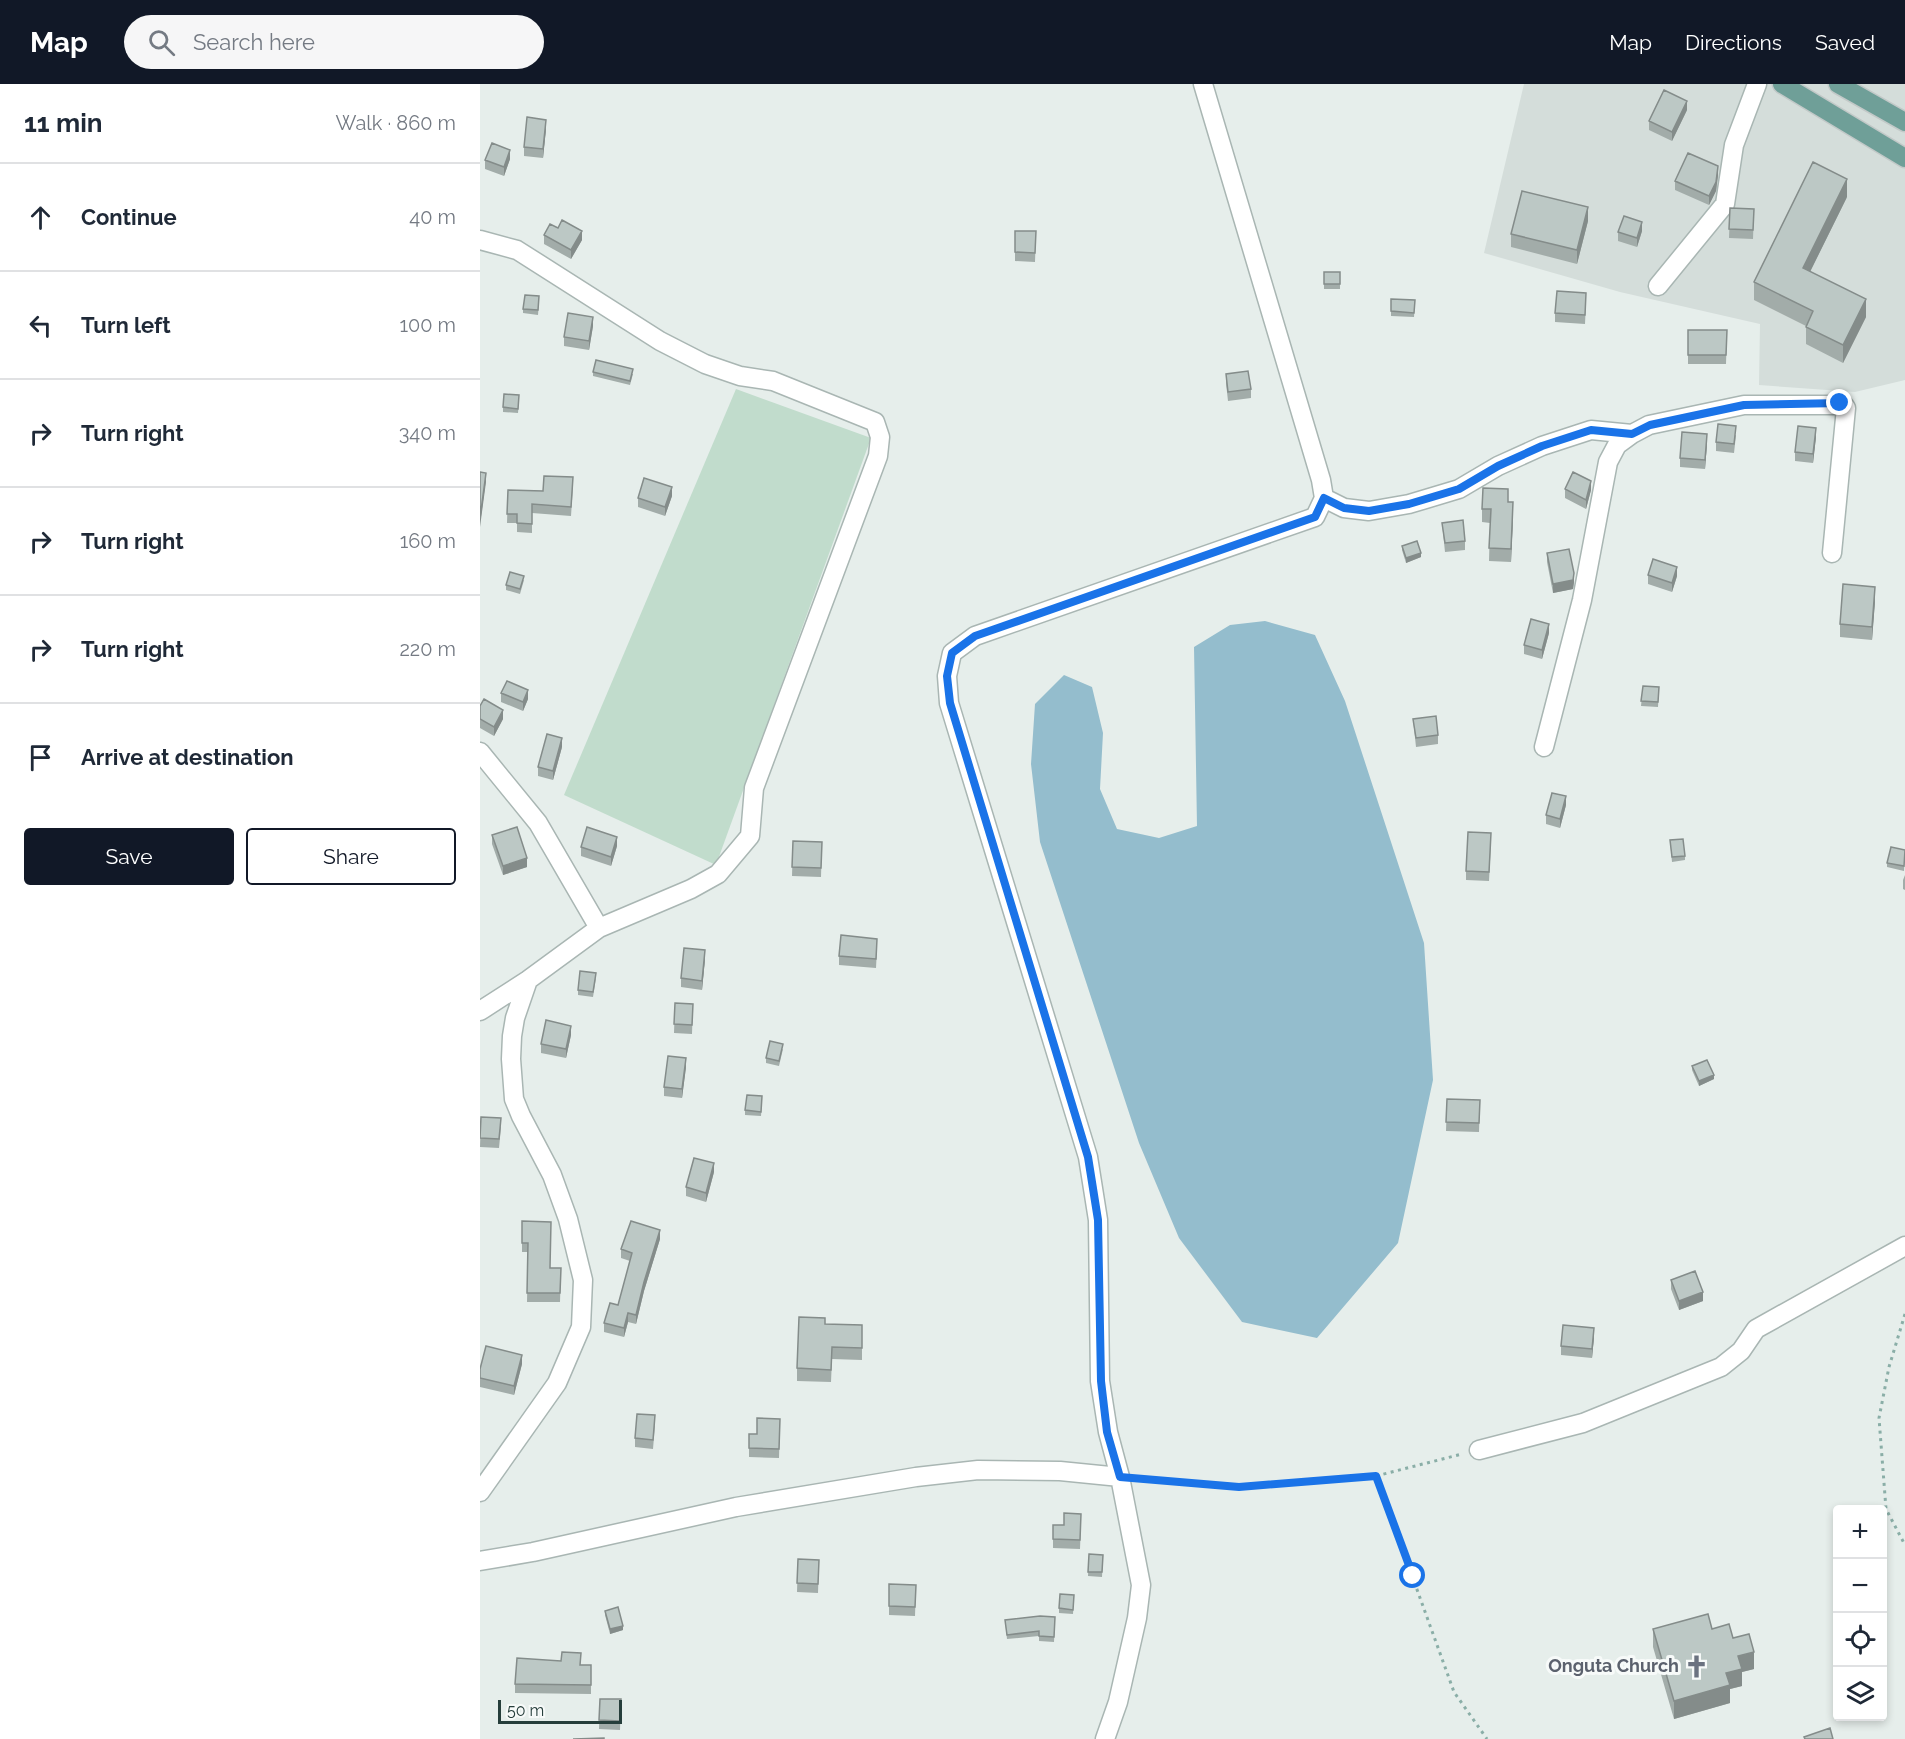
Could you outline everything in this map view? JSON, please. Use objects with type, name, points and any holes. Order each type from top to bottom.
[{"type":"main road","points":[[1782,84],[1905,158]]},
{"type":"main road","points":[[1838,84],[1905,122]]},
{"type":"street","points":[[1105,1739],[1120,1691],[1137,1618],[1141,1585],[1120,1477],[1107,1432],[1101,1381],[1098,1220],[1088,1157],[950,703],[947,676],[952,653],[975,636],[1315,517],[1324,498],[1318,468],[1203,84]]},
{"type":"street","points":[[1658,286],[1725,204],[1734,145],[1757,84]]},
{"type":"street","points":[[480,240],[517,250],[660,341],[705,364],[740,376],[773,381],[875,422],[880,437],[878,456],[754,788],[750,836],[718,874],[691,889],[599,928],[528,980],[480,1011]]},
{"type":"street","points":[[1544,747],[1582,600],[1608,462],[1617,445],[1632,434],[1650,425],[1744,405],[1844,405],[1846,408],[1832,553]]},
{"type":"street","points":[[1324,498],[1344,508],[1369,511],[1409,504],[1459,489],[1498,466],[1542,446],[1591,430],[1632,434]]},
{"type":"street","points":[[480,752],[538,824],[599,928]]},
{"type":"street","points":[[480,1492],[557,1383],[581,1327],[583,1280],[568,1219],[552,1175],[514,1099],[512,1036],[515,1018],[528,980]]},
{"type":"street","points":[[1479,1449],[1583,1423],[1721,1367],[1741,1351],[1756,1329],[1905,1246]]},
{"type":"street","points":[[480,1561],[533,1552],[736,1507],[916,1477],[978,1470],[1060,1470],[1120,1477]]},
{"type":"path","points":[[1905,1314],[1889,1367],[1879,1418],[1886,1509],[1905,1545]]},
{"type":"path","points":[[1120,1477],[1239,1487],[1376,1476],[1479,1449]]},
{"type":"path","points":[[1376,1476],[1454,1692],[1487,1739]]},
{"type":"shaded area","points":[[1524,84],[1905,84],[1905,380],[1855,392],[1759,385],[1760,324],[1620,292],[1484,253]]},
{"type":"green space","points":[[736,389],[871,438],[716,865],[564,795]]},
{"type":"water","points":[[1265,621],[1315,635],[1345,701],[1424,943],[1433,1080],[1398,1243],[1317,1338],[1242,1322],[1179,1238],[1139,1143],[1040,842],[1031,764],[1035,704],[1064,675],[1092,687],[1103,733],[1100,789],[1117,829],[1159,838],[1197,826],[1194,647],[1230,625]]},
{"type":"building","points":[[1664,90],[1687,101],[1672,132],[1649,121]]},
{"type":"building","points":[[527,117],[546,120],[543,149],[524,147]]},
{"type":"building","points":[[492,143],[510,150],[504,167],[485,160]]},
{"type":"building","points":[[1688,153],[1718,166],[1716,182],[1709,196],[1675,181]]},
{"type":"building","points":[[1813,162],[1847,179],[1803,268],[1866,299],[1843,345],[1806,327],[1813,311],[1754,282]]},
{"type":"building","points":[[1522,191],[1588,207],[1577,250],[1511,234]]},
{"type":"building","points":[[1730,208],[1754,209],[1753,230],[1729,229]]},
{"type":"building","points":[[1624,216],[1642,222],[1637,238],[1618,232]]},
{"type":"building","points":[[562,220],[582,231],[571,250],[544,235],[550,224],[558,228]]},
{"type":"building","points":[[1015,231],[1036,231],[1035,253],[1015,252]]},
{"type":"building","points":[[1324,272],[1340,272],[1340,284],[1324,284]]},
{"type":"building","points":[[1557,291],[1586,293],[1585,315],[1555,313]]},
{"type":"building","points":[[525,295],[539,296],[538,310],[523,309]]},
{"type":"building","points":[[1391,299],[1415,300],[1414,313],[1391,311]]},
{"type":"building","points":[[568,313],[593,317],[589,341],[564,337]]},
{"type":"building","points":[[1688,330],[1727,330],[1726,355],[1688,355]]},
{"type":"building","points":[[596,360],[633,369],[630,381],[593,372]]},
{"type":"building","points":[[1248,371],[1251,389],[1228,392],[1226,374]]},
{"type":"building","points":[[504,394],[519,395],[518,409],[503,407]]},
{"type":"building","points":[[1718,424],[1736,426],[1734,444],[1716,442]]},
{"type":"building","points":[[1798,426],[1816,428],[1813,454],[1795,452]]},
{"type":"building","points":[[1682,432],[1707,434],[1705,460],[1680,458]]},
{"type":"building","points":[[480,472],[486,473],[480,518]]},
{"type":"building","points":[[1573,472],[1591,481],[1586,500],[1565,489]]},
{"type":"building","points":[[544,476],[573,477],[571,507],[532,504],[532,524],[517,523],[517,514],[507,514],[508,490],[543,491]]},
{"type":"building","points":[[644,478],[672,487],[665,507],[638,498]]},
{"type":"building","points":[[1483,488],[1508,489],[1508,502],[1513,502],[1511,549],[1489,548],[1491,509],[1482,509]]},
{"type":"building","points":[[1463,520],[1465,541],[1445,543],[1442,523]]},
{"type":"building","points":[[1417,541],[1421,553],[1406,558],[1402,546]]},
{"type":"building","points":[[1569,549],[1574,573],[1573,580],[1553,584],[1547,553]]},
{"type":"building","points":[[1653,559],[1677,567],[1672,583],[1648,575]]},
{"type":"building","points":[[510,572],[524,576],[520,589],[506,585]]},
{"type":"building","points":[[1843,584],[1875,587],[1872,627],[1840,624]]},
{"type":"building","points":[[1531,619],[1549,624],[1542,650],[1524,645]]},
{"type":"building","points":[[507,681],[528,690],[523,702],[501,693]]},
{"type":"building","points":[[1643,686],[1659,687],[1658,702],[1641,701]]},
{"type":"building","points":[[484,699],[503,710],[494,727],[480,719],[480,706]]},
{"type":"building","points":[[1436,716],[1438,735],[1416,738],[1413,719]]},
{"type":"building","points":[[547,734],[562,738],[553,771],[538,767]]},
{"type":"building","points":[[1552,793],[1566,796],[1560,819],[1546,815]]},
{"type":"building","points":[[517,827],[527,858],[503,866],[492,835]]},
{"type":"building","points":[[587,827],[617,837],[611,857],[581,847]]},
{"type":"building","points":[[1468,832],[1491,833],[1489,872],[1466,871]]},
{"type":"building","points":[[1683,839],[1685,856],[1672,857],[1670,840]]},
{"type":"building","points":[[793,841],[822,842],[821,868],[792,867]]},
{"type":"building","points":[[1891,847],[1905,850],[1904,866],[1887,863]]},
{"type":"building","points":[[841,935],[877,939],[876,959],[839,956]]},
{"type":"building","points":[[684,948],[705,950],[702,981],[681,978]]},
{"type":"building","points":[[580,971],[596,973],[593,992],[578,990]]},
{"type":"building","points":[[675,1003],[693,1004],[692,1025],[674,1024]]},
{"type":"building","points":[[546,1020],[571,1026],[566,1049],[541,1044]]},
{"type":"building","points":[[770,1041],[783,1044],[779,1061],[766,1058]]},
{"type":"building","points":[[668,1056],[686,1058],[682,1089],[664,1087]]},
{"type":"building","points":[[1707,1060],[1714,1075],[1699,1081],[1692,1066]]},
{"type":"building","points":[[747,1095],[762,1096],[761,1112],[745,1110]]},
{"type":"building","points":[[1447,1099],[1480,1100],[1479,1123],[1446,1122]]},
{"type":"building","points":[[481,1117],[501,1118],[499,1139],[480,1138]]},
{"type":"building","points":[[694,1158],[714,1163],[706,1193],[686,1187]]},
{"type":"building","points":[[522,1221],[551,1222],[550,1268],[561,1268],[560,1293],[527,1293],[528,1243],[522,1243]]},
{"type":"building","points":[[631,1221],[660,1230],[636,1315],[628,1313],[624,1328],[604,1323],[610,1303],[618,1305],[632,1253],[621,1249]]},
{"type":"building","points":[[1695,1271],[1703,1292],[1679,1301],[1671,1280]]},
{"type":"building","points":[[799,1317],[825,1318],[825,1324],[862,1325],[862,1348],[832,1347],[831,1370],[797,1368]]},
{"type":"building","points":[[1563,1325],[1594,1328],[1592,1349],[1561,1346]]},
{"type":"building","points":[[486,1346],[522,1355],[514,1386],[480,1378]]},
{"type":"building","points":[[637,1414],[655,1415],[653,1440],[635,1438]]},
{"type":"building","points":[[757,1418],[780,1419],[779,1449],[749,1448],[749,1434],[757,1434]]},
{"type":"building","points":[[1064,1513],[1081,1514],[1080,1540],[1053,1539],[1053,1525],[1064,1525]]},
{"type":"building","points":[[1089,1554],[1103,1555],[1102,1572],[1088,1572]]},
{"type":"building","points":[[798,1559],[819,1560],[818,1584],[797,1583]]},
{"type":"building","points":[[889,1584],[916,1585],[915,1607],[889,1606]]},
{"type":"building","points":[[1060,1594],[1074,1595],[1073,1610],[1059,1608]]},
{"type":"building","points":[[618,1607],[623,1626],[610,1629],[605,1611]]},
{"type":"building","name":"Onguta Church","points":[[1708,1614],[1712,1629],[1729,1624],[1733,1638],[1749,1634],[1754,1652],[1738,1656],[1742,1669],[1726,1673],[1730,1685],[1674,1701],[1653,1629]]},
{"type":"building","points":[[1040,1616],[1055,1617],[1054,1637],[1039,1636],[1039,1631],[1007,1635],[1005,1620]]},
{"type":"building","points":[[562,1652],[581,1653],[580,1665],[591,1665],[591,1685],[515,1684],[517,1658],[561,1661]]},
{"type":"building","points":[[600,1699],[621,1699],[620,1721],[599,1720]]},
{"type":"building","points":[[1830,1728],[1833,1739],[1805,1739],[1804,1737]]},
{"type":"place","name":"Onguta Church","points":[[1697,1666]]},
{"type":"route","points":[[1413,1576],[1376,1476],[1239,1487],[1120,1477],[1107,1432],[1101,1381],[1098,1220],[1088,1157],[950,703],[947,676],[952,653],[975,636],[1315,517],[1324,498],[1344,508],[1369,511],[1409,504],[1459,489],[1498,466],[1542,446],[1591,430],[1632,434],[1650,425],[1744,405],[1840,403]]}]
